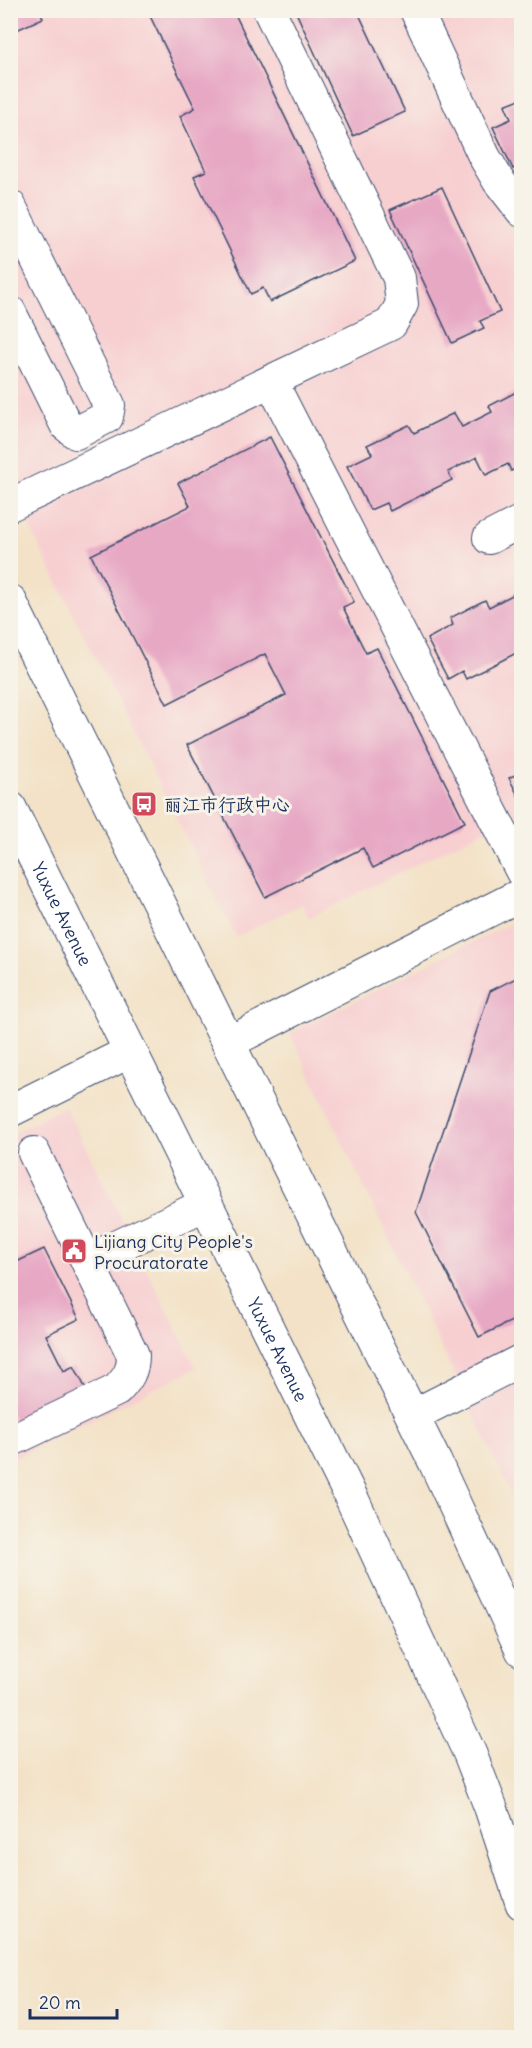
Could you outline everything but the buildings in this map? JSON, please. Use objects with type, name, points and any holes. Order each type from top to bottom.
[{"type":"main road","points":[[10,602],[412,1416],[522,1650]]},
{"type":"main road","name":"Yuxue Avenue","points":[[10,808],[353,1501],[470,1754],[491,1808],[522,1903]]},
{"type":"street","points":[[10,505],[391,324],[402,304],[399,278],[269,10]]},
{"type":"street","points":[[416,10],[484,156],[498,180],[522,211]]},
{"type":"street","points":[[10,206],[109,405],[107,417],[76,433],[66,425],[10,312]]},
{"type":"street","points":[[271,381],[522,872]]},
{"type":"street","points":[[489,538],[522,521]]},
{"type":"street","points":[[228,1043],[522,894]]},
{"type":"street","points":[[10,1111],[131,1052]]},
{"type":"street","points":[[14,1440],[117,1390],[129,1377],[133,1366],[133,1355],[34,1153]]},
{"type":"street","points":[[87,1262],[206,1204]]},
{"type":"street","points":[[412,1416],[522,1360]]},
{"type":"shaded area","points":[[10,11],[521,11],[521,874],[486,829],[309,918],[302,904],[236,937],[11,490],[11,484],[24,478],[10,451]]},
{"type":"shaded area","points":[[521,918],[521,1514],[290,1033]]},
{"type":"shaded area","name":"Lijiang City People's Procuratorate","points":[[65,1106],[196,1368],[11,1459],[11,1134]]},
{"type":"place","name":"丽江市行政中心","points":[[144,804]]},
{"type":"place","name":"Lijiang City People's Procuratorate","points":[[74,1251]]}]
